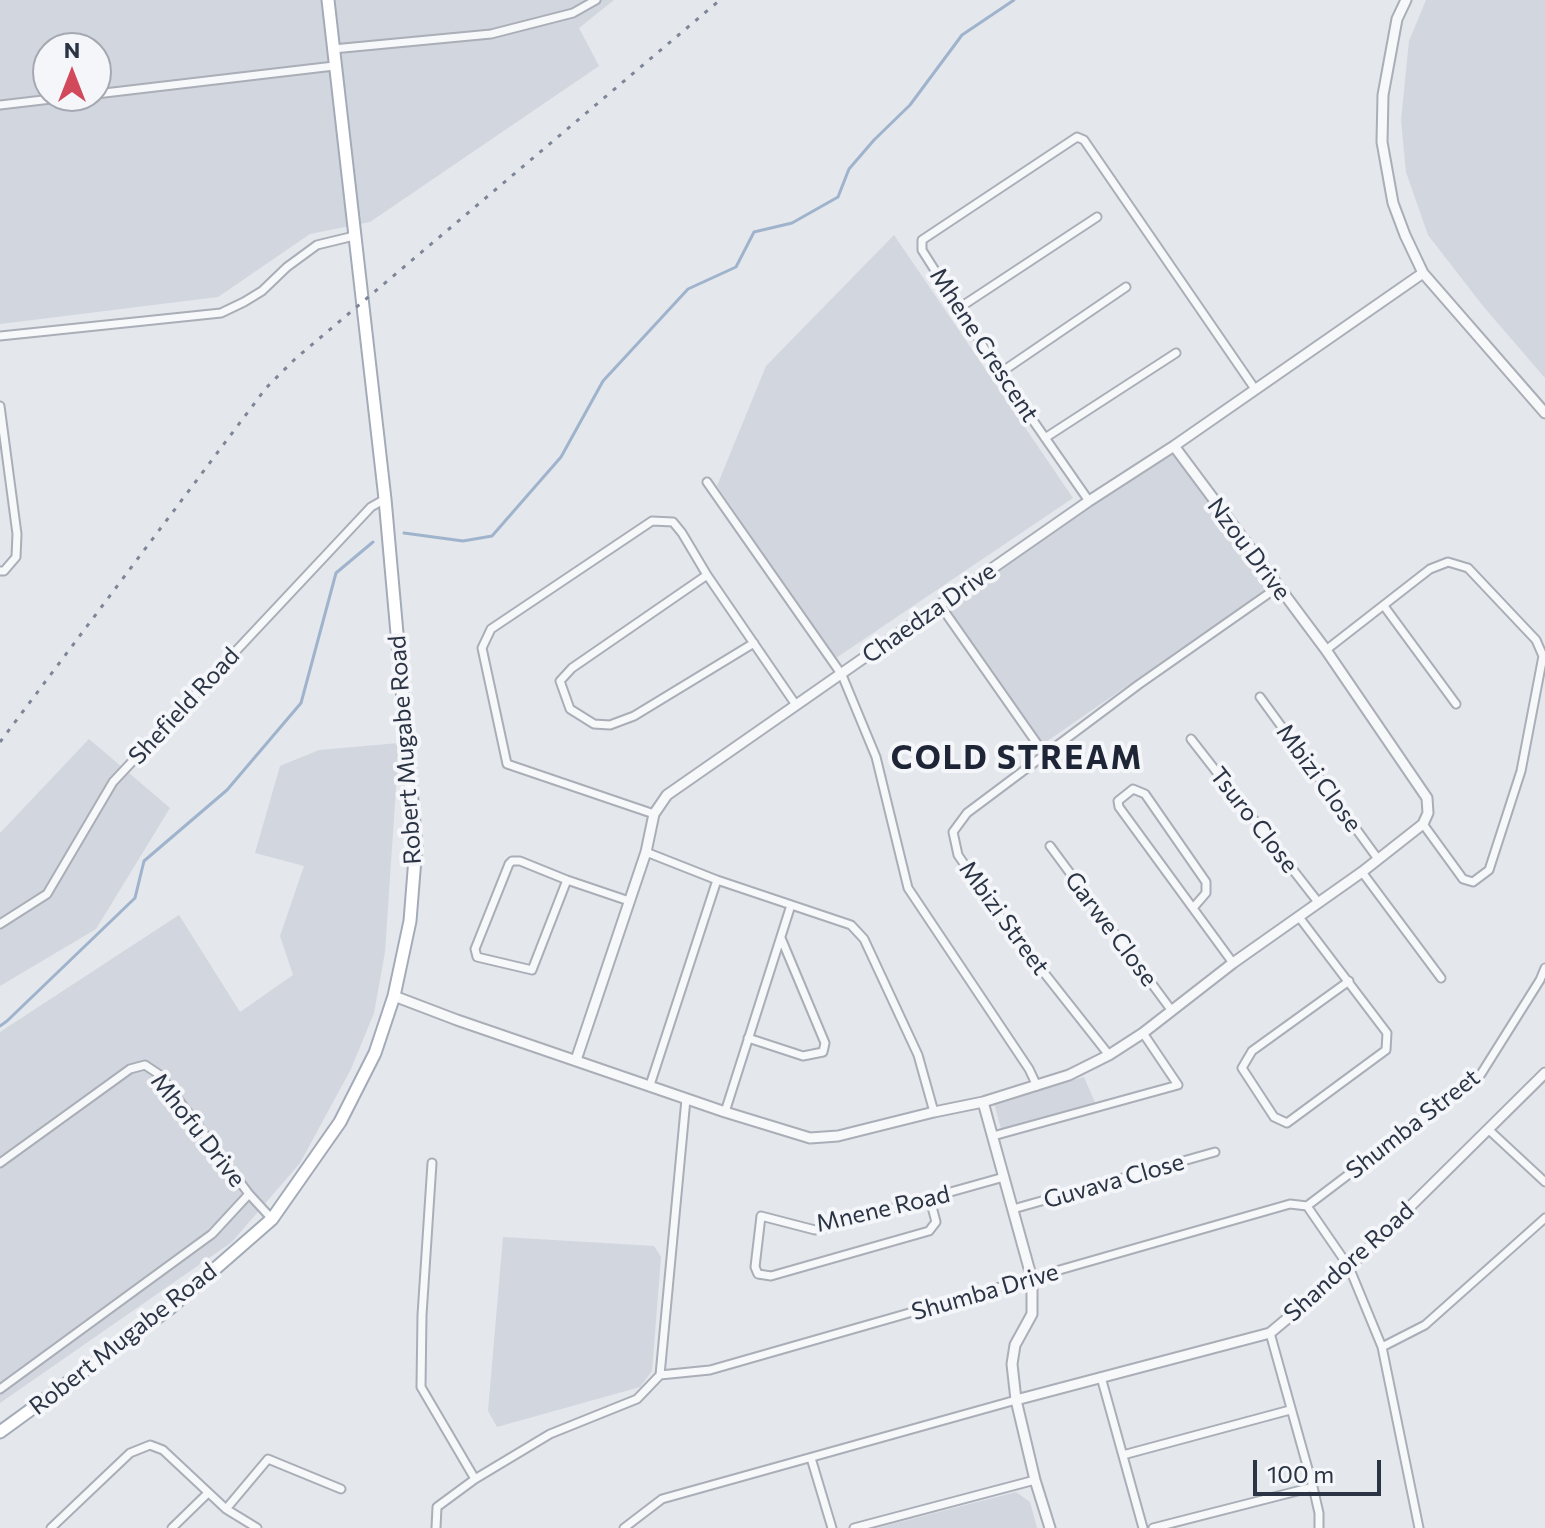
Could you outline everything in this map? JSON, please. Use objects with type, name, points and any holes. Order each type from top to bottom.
[{"type":"main road","name":"Robert Mugabe Road","points":[[0,1432],[169,1309],[272,1219],[340,1122],[375,1053],[394,996],[410,921],[416,846],[385,499],[328,0]]},
{"type":"street","points":[[333,49],[491,34],[573,13],[596,0]]},
{"type":"street","points":[[1406,0],[1397,19],[1383,95],[1382,142],[1393,203],[1423,273],[1545,413]]},
{"type":"street","points":[[112,92],[334,66]]},
{"type":"street","points":[[0,105],[32,101]]},
{"type":"street","name":"Mhene Crescent","points":[[1089,501],[1000,373],[922,250],[922,240],[1077,137],[1084,140],[1255,389]]},
{"type":"street","points":[[959,308],[1097,217]]},
{"type":"street","points":[[0,336],[221,313],[262,291],[317,245],[354,236]]},
{"type":"street","name":"Chaedza Drive","points":[[654,814],[667,795],[1423,273]]},
{"type":"street","points":[[1000,373],[1126,287]]},
{"type":"street","points":[[1045,438],[1176,353]]},
{"type":"street","points":[[0,406],[17,534],[16,557],[4,571],[0,571]]},
{"type":"street","name":"Nzou Drive","points":[[1174,446],[1326,650],[1427,798],[1428,813],[1423,824]]},
{"type":"street","points":[[707,482],[842,675],[876,757],[908,888],[1029,1069],[1037,1086]]},
{"type":"street","name":"Shefield Road","points":[[0,924],[47,894],[113,782],[362,516],[385,499]]},
{"type":"street","points":[[576,1060],[646,852],[654,814],[507,764],[482,648],[491,629],[652,521],[673,522],[796,705]]},
{"type":"street","points":[[394,996],[686,1099],[810,1138],[838,1136],[983,1102],[1069,1075],[1143,1033],[1423,824],[1463,879],[1473,882],[1489,870],[1521,771],[1543,656],[1536,640],[1468,568],[1448,562],[1430,569],[1326,650]]},
{"type":"street","points":[[707,575],[572,668],[560,681],[570,709],[594,724],[610,725],[634,716],[754,643]]},
{"type":"street","name":"Mbizi Street","points":[[1109,1055],[1004,922],[958,855],[953,832],[967,813],[1138,685],[1278,587]]},
{"type":"street","points":[[940,605],[1045,755]]},
{"type":"street","points":[[1384,606],[1456,704]]},
{"type":"street","name":"Mbizi Close","points":[[1260,697],[1378,859]]},
{"type":"street","name":"Tsuro Close","points":[[1191,739],[1318,902]]},
{"type":"street","points":[[1193,908],[1206,893],[1206,882],[1145,794],[1133,789],[1118,801],[1119,807],[1233,963]]},
{"type":"street","name":"Garwe Close","points":[[1050,846],[1172,1011]]},
{"type":"street","points":[[646,852],[717,880],[851,925],[864,939],[918,1055],[934,1112]]},
{"type":"street","points":[[567,880],[532,970],[477,957],[475,949],[512,861],[520,861],[629,901]]},
{"type":"street","points":[[1362,872],[1441,978]]},
{"type":"street","points":[[650,1085],[717,880]]},
{"type":"street","points":[[725,1112],[791,905]]},
{"type":"street","points":[[1299,917],[1349,981],[1387,1033],[1386,1050],[1287,1123],[1274,1117],[1242,1068],[1252,1051],[1349,981]]},
{"type":"street","points":[[748,1038],[803,1056],[823,1052],[825,1043],[781,938]]},
{"type":"street","name":"Shumba Street","points":[[1307,1206],[1481,1074],[1545,968]]},
{"type":"street","points":[[993,1136],[1178,1085],[1143,1033]]},
{"type":"street","name":"Mhofu Drive","points":[[0,1163],[130,1069],[145,1065],[160,1075],[249,1194],[272,1219]]},
{"type":"street","name":"Shandore Road","points":[[1016,1400],[1270,1333],[1349,1267],[1545,1073]]},
{"type":"street","points":[[436,1528],[437,1507],[475,1479],[550,1434],[637,1399],[660,1375],[686,1099]]},
{"type":"street","points":[[983,1102],[1032,1279],[1032,1314],[1015,1345],[1012,1364],[1016,1400],[1050,1528]]},
{"type":"street","points":[[1489,1130],[1545,1182]]},
{"type":"street","name":"Guvava Close","points":[[1013,1209],[1215,1152]]},
{"type":"street","points":[[432,1163],[422,1315],[421,1387],[475,1479]]},
{"type":"street","name":"Mnene Road","points":[[930,1199],[936,1222],[929,1231],[771,1276],[758,1274],[755,1267],[761,1216],[815,1230],[1004,1177]]},
{"type":"street","points":[[0,1389],[212,1234],[249,1194]]},
{"type":"street","name":"Shumba Drive","points":[[660,1375],[710,1370],[1290,1204],[1307,1206]]},
{"type":"street","points":[[1307,1206],[1349,1267],[1382,1347],[1419,1528]]},
{"type":"street","points":[[1382,1347],[1425,1325],[1545,1218]]},
{"type":"street","points":[[1270,1333],[1313,1487],[1319,1528]]},
{"type":"street","points":[[1101,1377],[1143,1528]]},
{"type":"street","points":[[624,1528],[662,1499],[1016,1400]]},
{"type":"street","points":[[1123,1455],[1290,1410]]},
{"type":"street","points":[[51,1528],[130,1453],[150,1445],[163,1450],[226,1509],[257,1528]]},
{"type":"street","points":[[811,1458],[832,1528]]},
{"type":"street","points":[[226,1509],[268,1459],[341,1489]]},
{"type":"street","points":[[854,1528],[1035,1480]]},
{"type":"street","points":[[1153,1528],[1313,1487]]},
{"type":"street","points":[[172,1528],[208,1493]]},
{"type":"shaded area","points":[[0,0],[614,0],[579,28],[599,66],[370,222],[310,234],[218,297],[0,324]]},
{"type":"shaded area","points":[[1426,0],[1545,0],[1545,378],[1428,235],[1406,172],[1401,120],[1409,41]]},
{"type":"shaded area","points":[[894,235],[1073,498],[836,658],[717,486],[766,366]]},
{"type":"shaded area","points":[[1171,450],[1270,587],[1043,744],[944,606]]},
{"type":"shaded area","points":[[89,739],[170,808],[96,929],[0,986],[0,833]]},
{"type":"shaded area","points":[[399,743],[385,952],[374,1013],[351,1069],[300,1163],[232,1242],[0,1403],[0,1032],[179,915],[240,1012],[293,975],[280,936],[304,866],[255,853],[280,766],[319,750]]},
{"type":"shaded area","points":[[1084,1077],[1096,1105],[1001,1129],[994,1103]]},
{"type":"shaded area","points":[[503,1237],[654,1246],[661,1257],[652,1371],[640,1387],[497,1427],[488,1411]]},
{"type":"shaded area","points":[[1016,1492],[1030,1502],[1037,1528],[877,1528]]},
{"type":"waterway","points":[[404,533],[463,541],[492,536],[561,457],[603,381],[688,289],[736,267],[754,232],[792,223],[838,197],[849,169],[910,105],[962,35],[1014,0]]},
{"type":"waterway","points":[[0,1026],[135,898],[144,861],[227,790],[301,703],[336,573],[373,542]]},
{"type":"railway","points":[[0,742],[266,388],[295,359],[720,0]]},
{"type":"district","name":"COLD STREAM","points":[[1017,758]]}]
